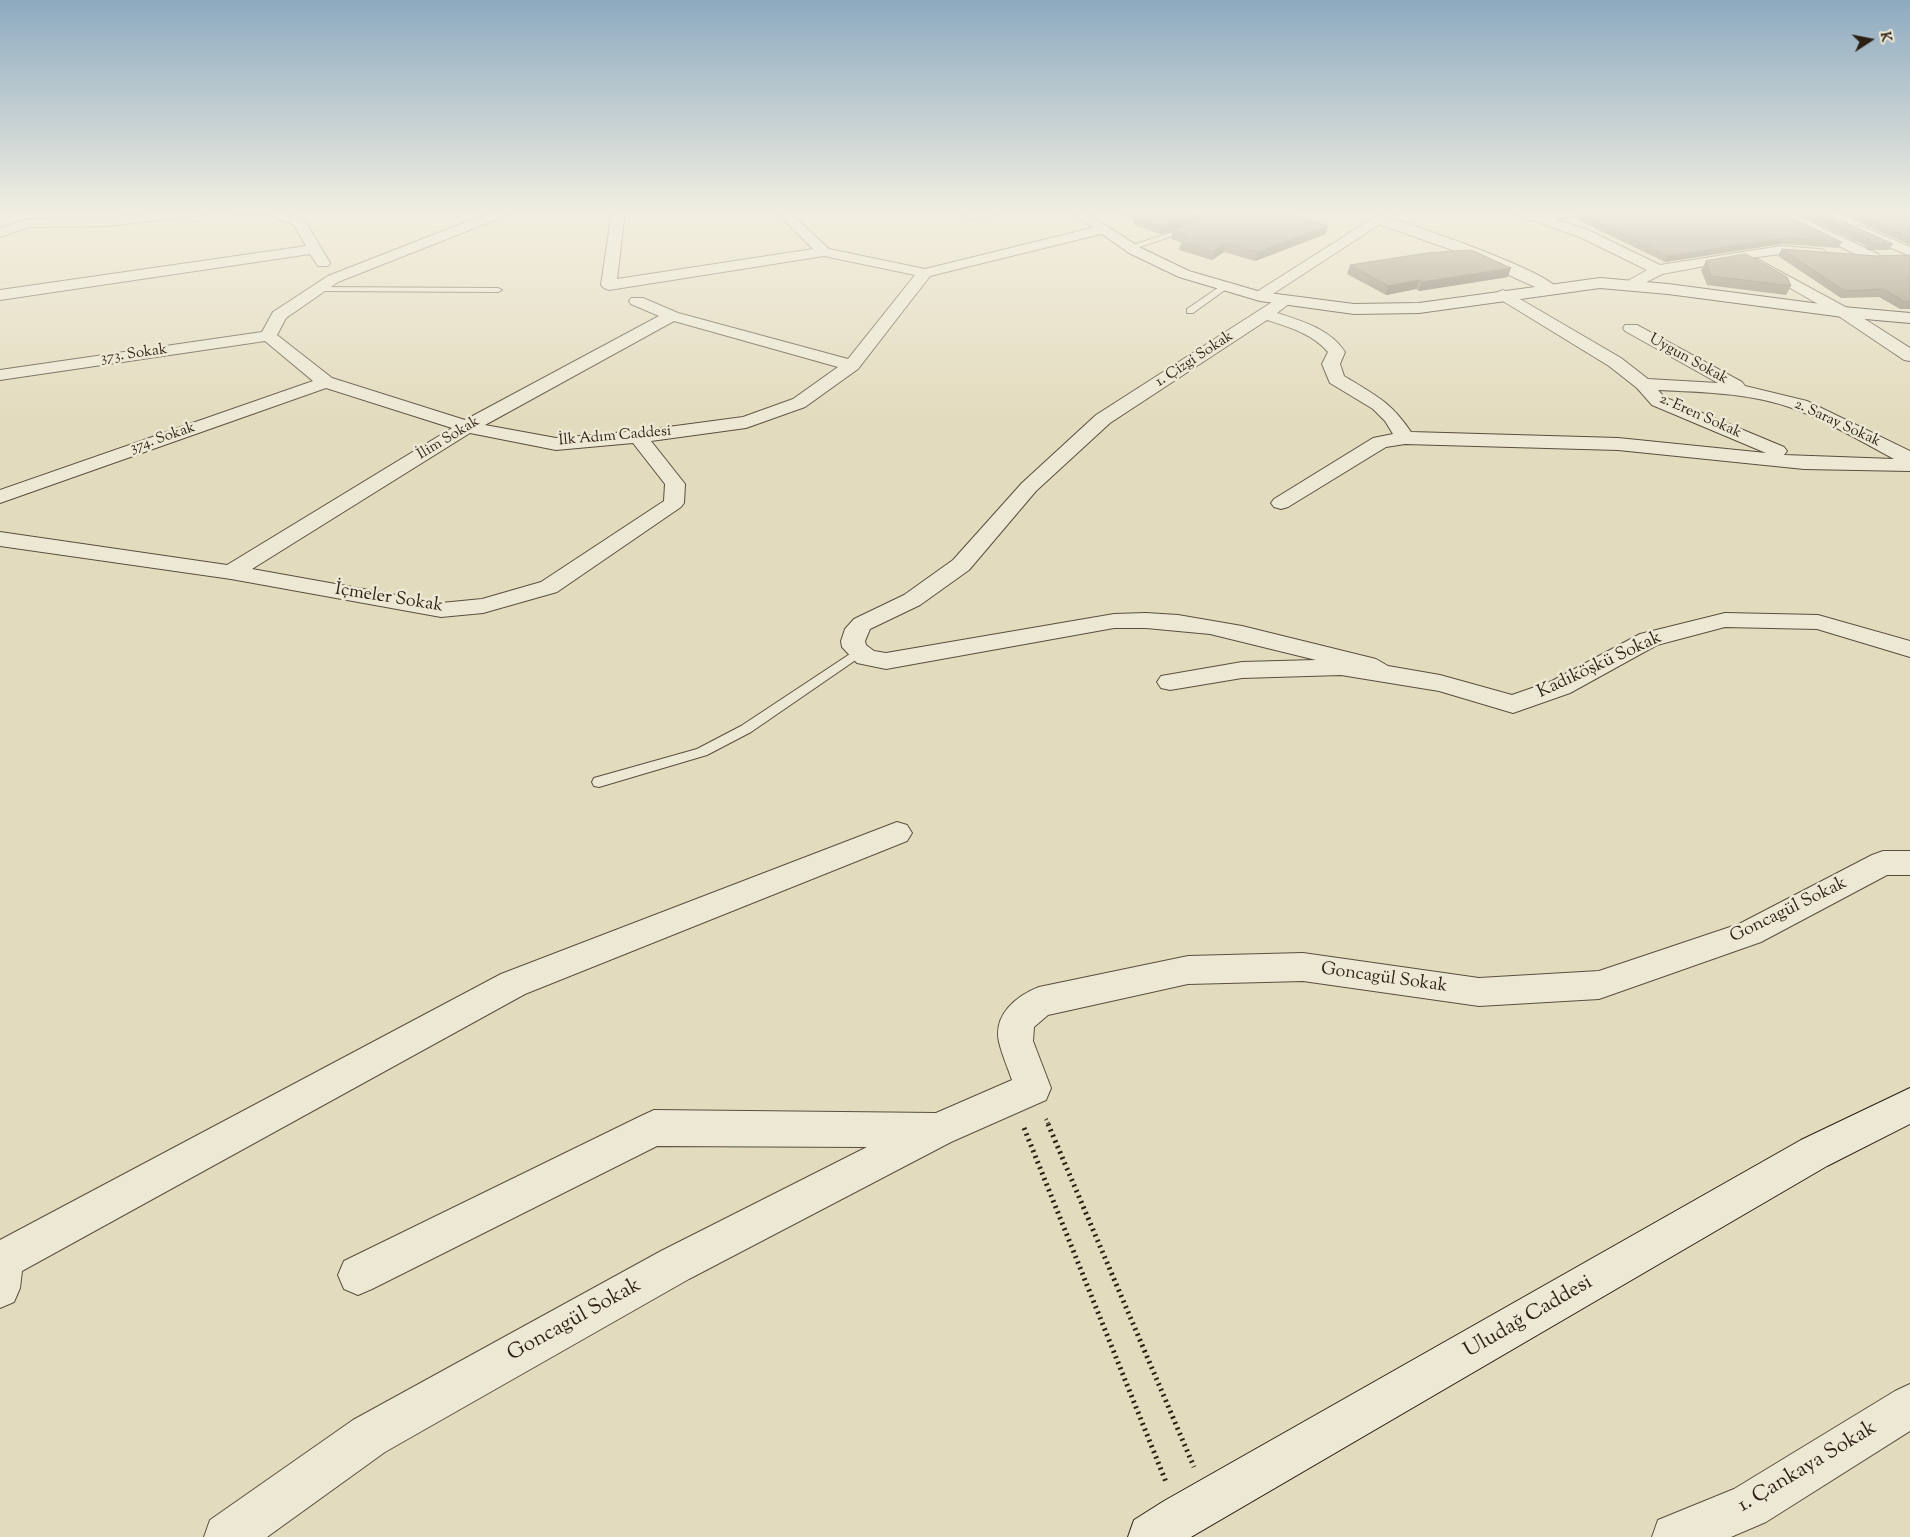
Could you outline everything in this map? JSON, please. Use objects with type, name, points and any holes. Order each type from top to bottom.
[{"type":"street","points":[[0,295],[84,283]]},
{"type":"street","points":[[268,336],[279,315],[327,283]]},
{"type":"street","points":[[609,283],[609,285],[624,283]]},
{"type":"street","name":"İlk Adım Caddesi","points":[[268,336],[326,382],[467,427],[556,444],[638,437],[746,422],[799,403],[852,365],[917,283]]},
{"type":"street","points":[[1212,283],[1260,296],[1354,309],[1419,308],[1549,288],[1600,283],[1843,312],[1910,318]]},
{"type":"street","points":[[1260,296],[1280,283]]},
{"type":"street","points":[[1539,283],[1549,288]]},
{"type":"street","points":[[1631,286],[1637,283]]},
{"type":"street","points":[[1791,283],[1843,312],[1910,356]]},
{"type":"street","name":"1. Çizgi Sokak","points":[[859,652],[853,641],[857,629],[862,624],[912,600],[960,565],[1029,488],[1103,419],[1301,290]]},
{"type":"street","name":"2. Eren Sokak","points":[[1503,295],[1615,362],[1643,384],[1658,401],[1804,463]]},
{"type":"street","points":[[637,301],[672,316],[852,365]]},
{"type":"street","points":[[1266,314],[1329,341],[1337,352],[1331,364],[1336,379],[1379,405],[1392,418],[1405,438]]},
{"type":"street","name":"İlim Sokak","points":[[231,572],[467,427],[672,316]]},
{"type":"street","name":"Uygun Sokak","points":[[1631,328],[1746,392]]},
{"type":"street","name":"373. Sokak","points":[[0,375],[268,336]]},
{"type":"street","name":"374. Sokak","points":[[0,497],[326,382]]},
{"type":"street","name":"2. Saray Sokak","points":[[1643,384],[1690,386],[1746,392],[1800,405],[1910,459]]},
{"type":"street","name":"İçmeler Sokak","points":[[0,540],[231,572],[442,610],[483,606],[549,587],[674,503],[675,484],[638,437]]},
{"type":"street","points":[[1281,503],[1380,442],[1405,438],[1618,444],[1804,463],[1910,465]]},
{"type":"street","points":[[859,652],[866,657],[886,660],[1114,620],[1140,619],[1208,626],[1367,665],[1382,674]]},
{"type":"street","name":"Kadıköşkü Sokak","points":[[1170,682],[1242,670],[1341,667],[1440,683],[1513,704],[1561,687],[1649,639],[1725,620],[1818,622],[1910,649]]},
{"type":"street","points":[[2,1274],[513,984],[897,833]]},
{"type":"street","name":"Goncagül Sokak","points":[[227,1537],[369,1436],[675,1266],[938,1130],[1022,1093],[1016,1041],[1016,1020],[1038,1002],[1188,970],[1303,967],[1479,992],[1599,985],[1750,933],[1883,863],[1910,863]]},
{"type":"street","name":"Uludağ Caddesi","points":[[1180,1518],[1814,1154],[1910,1105]]},
{"type":"street","name":"Goncagül Sokak","points":[[358,1276],[654,1128],[938,1130]]},
{"type":"street","name":"1. Çankaya Sokak","points":[[1675,1537],[1750,1506],[1910,1406]]},
{"type":"lane","points":[[1190,311],[1225,287]]},
{"type":"lane","points":[[318,289],[498,290]]},
{"type":"lane","points":[[600,782],[702,752],[746,729],[859,652]]},
{"type":"path","points":[[1022,1093],[1180,1518]]},
{"type":"path","points":[[1022,1093],[1180,1518]]},
{"type":"building","points":[[1382,283],[1405,283],[1388,286]]},
{"type":"building","points":[[1765,283],[1790,283],[1791,286]]},
{"type":"building","points":[[1833,283],[1910,283],[1910,301],[1905,302],[1883,289],[1845,291]]}]
